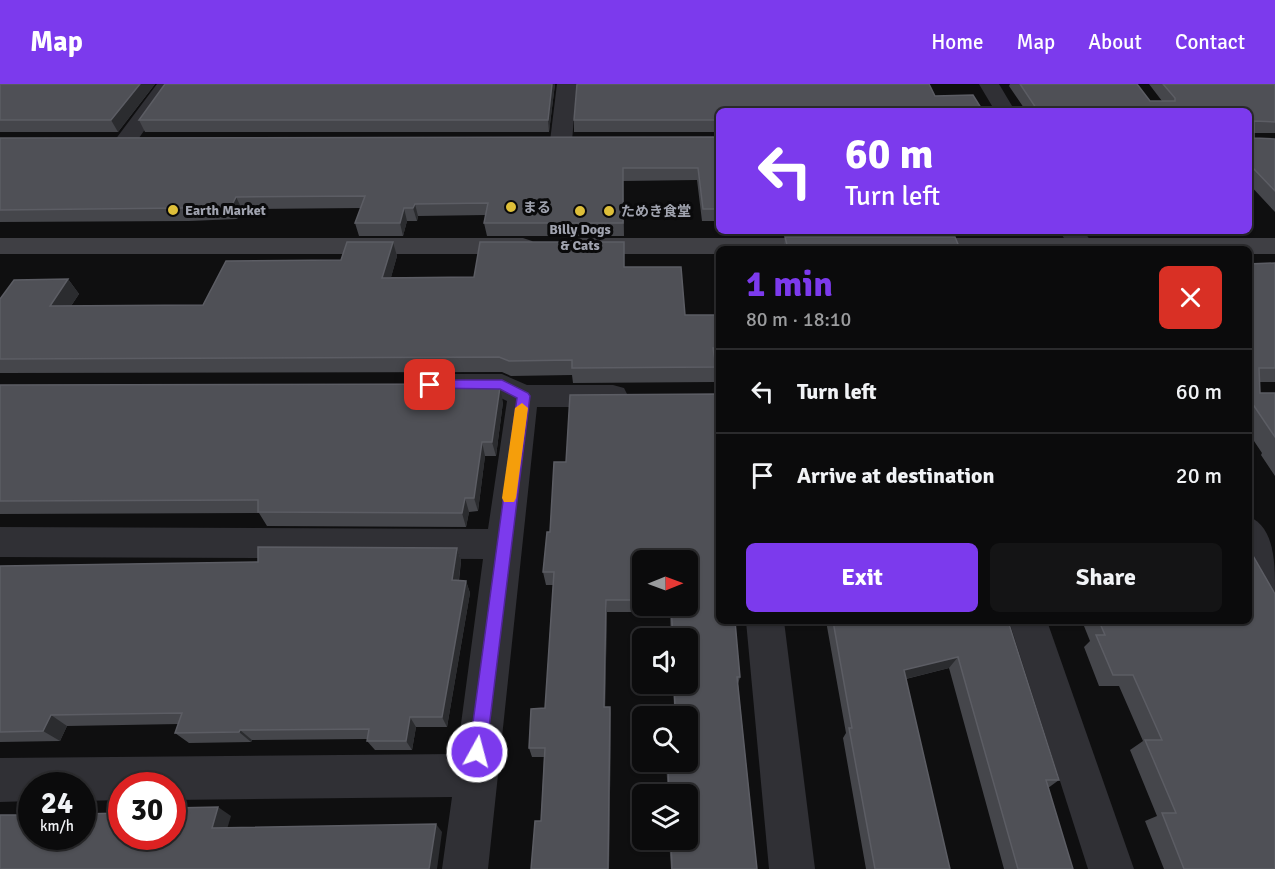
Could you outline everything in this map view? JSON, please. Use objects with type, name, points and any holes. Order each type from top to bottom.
[{"type":"street","points":[[126,140],[167,84]]},
{"type":"street","points":[[561,141],[567,84]]},
{"type":"street","points":[[989,84],[1003,108]]},
{"type":"street","points":[[104,141],[150,141]]},
{"type":"street","points":[[537,141],[583,141]]},
{"type":"street","points":[[891,246],[1079,242],[1275,246]]},
{"type":"street","points":[[0,246],[856,246]]},
{"type":"street","points":[[430,385],[502,385],[523,396],[638,396]]},
{"type":"street","points":[[465,869],[503,544],[523,396]]},
{"type":"street","points":[[1252,537],[1275,576]]},
{"type":"street","points":[[0,542],[503,544]]},
{"type":"street","points":[[765,624],[792,869]]},
{"type":"street","points":[[1029,624],[1112,869]]},
{"type":"street","points":[[0,780],[475,774]]},
{"type":"building","points":[[0,84],[140,84],[111,120],[0,120]]},
{"type":"building","points":[[165,84],[552,84],[548,120],[139,120]]},
{"type":"building","points":[[577,84],[929,84],[935,96],[973,95],[981,108],[716,108],[716,120],[574,120]]},
{"type":"building","points":[[1020,84],[1137,84],[1150,101],[1175,101],[1163,84],[1275,84],[1275,122],[1254,121],[1254,138],[1275,139],[1275,191],[1252,167],[1252,108],[1036,108]]},
{"type":"building","points":[[716,137],[716,209],[703,209],[698,168],[623,168],[623,223],[484,223],[488,203],[415,204],[413,208],[404,208],[400,223],[355,223],[365,196],[236,197],[231,207],[0,210],[0,138]]},
{"type":"building","points":[[785,237],[955,237],[959,246],[787,246]]},
{"type":"building","points":[[347,242],[393,242],[382,278],[474,277],[480,242],[624,242],[624,267],[681,267],[685,315],[716,315],[716,348],[713,348],[716,367],[572,368],[572,360],[509,361],[499,357],[0,359],[0,299],[14,280],[68,279],[50,306],[203,305],[226,261],[341,260]]},
{"type":"building","points":[[1275,263],[1275,368],[1259,368],[1260,393],[1275,393],[1275,437],[1252,403],[1252,264]]},
{"type":"building","points":[[493,384],[500,387],[492,442],[482,442],[474,498],[465,498],[462,513],[258,512],[258,500],[0,501],[0,385]]},
{"type":"building","points":[[716,394],[716,624],[735,624],[740,677],[737,677],[757,869],[672,869],[671,850],[698,850],[698,784],[669,784],[668,772],[698,772],[698,706],[675,706],[674,694],[698,694],[698,628],[672,628],[672,616],[698,616],[698,550],[632,550],[632,600],[606,600],[604,707],[610,707],[608,869],[531,869],[535,821],[541,821],[545,748],[529,748],[531,709],[545,708],[554,572],[543,572],[547,532],[550,532],[554,462],[566,462],[570,395]]},
{"type":"building","points":[[258,547],[457,548],[452,580],[466,581],[442,717],[410,717],[406,741],[367,741],[369,729],[175,733],[182,713],[51,715],[43,731],[0,732],[0,566],[258,562]]},
{"type":"building","points":[[1252,554],[1275,594],[1275,869],[1184,869],[1162,813],[1176,813],[1145,740],[1162,740],[1133,675],[1113,675],[1096,635],[1105,635],[1100,624],[1252,624]]},
{"type":"building","points":[[834,624],[1009,624],[1059,780],[1046,780],[1073,869],[1018,869],[958,657],[904,670],[950,869],[875,869],[849,728],[852,728]]},
{"type":"building","points":[[218,807],[212,828],[436,824],[429,869],[0,869],[0,815],[18,815],[18,850],[96,850],[96,814],[108,813],[108,850],[186,850],[186,808]]},
{"type":"slow traffic","points":[[509,498],[522,408]]},
{"type":"place","name":"まる","points":[[511,207]]},
{"type":"place","name":"Earth Market","points":[[173,210]]},
{"type":"place","name":"Billy Dogs & Cats","points":[[580,211]]},
{"type":"place","name":"ためき食堂","points":[[609,211]]},
{"type":"route","points":[[430,385],[502,385],[523,396],[477,752]]}]
